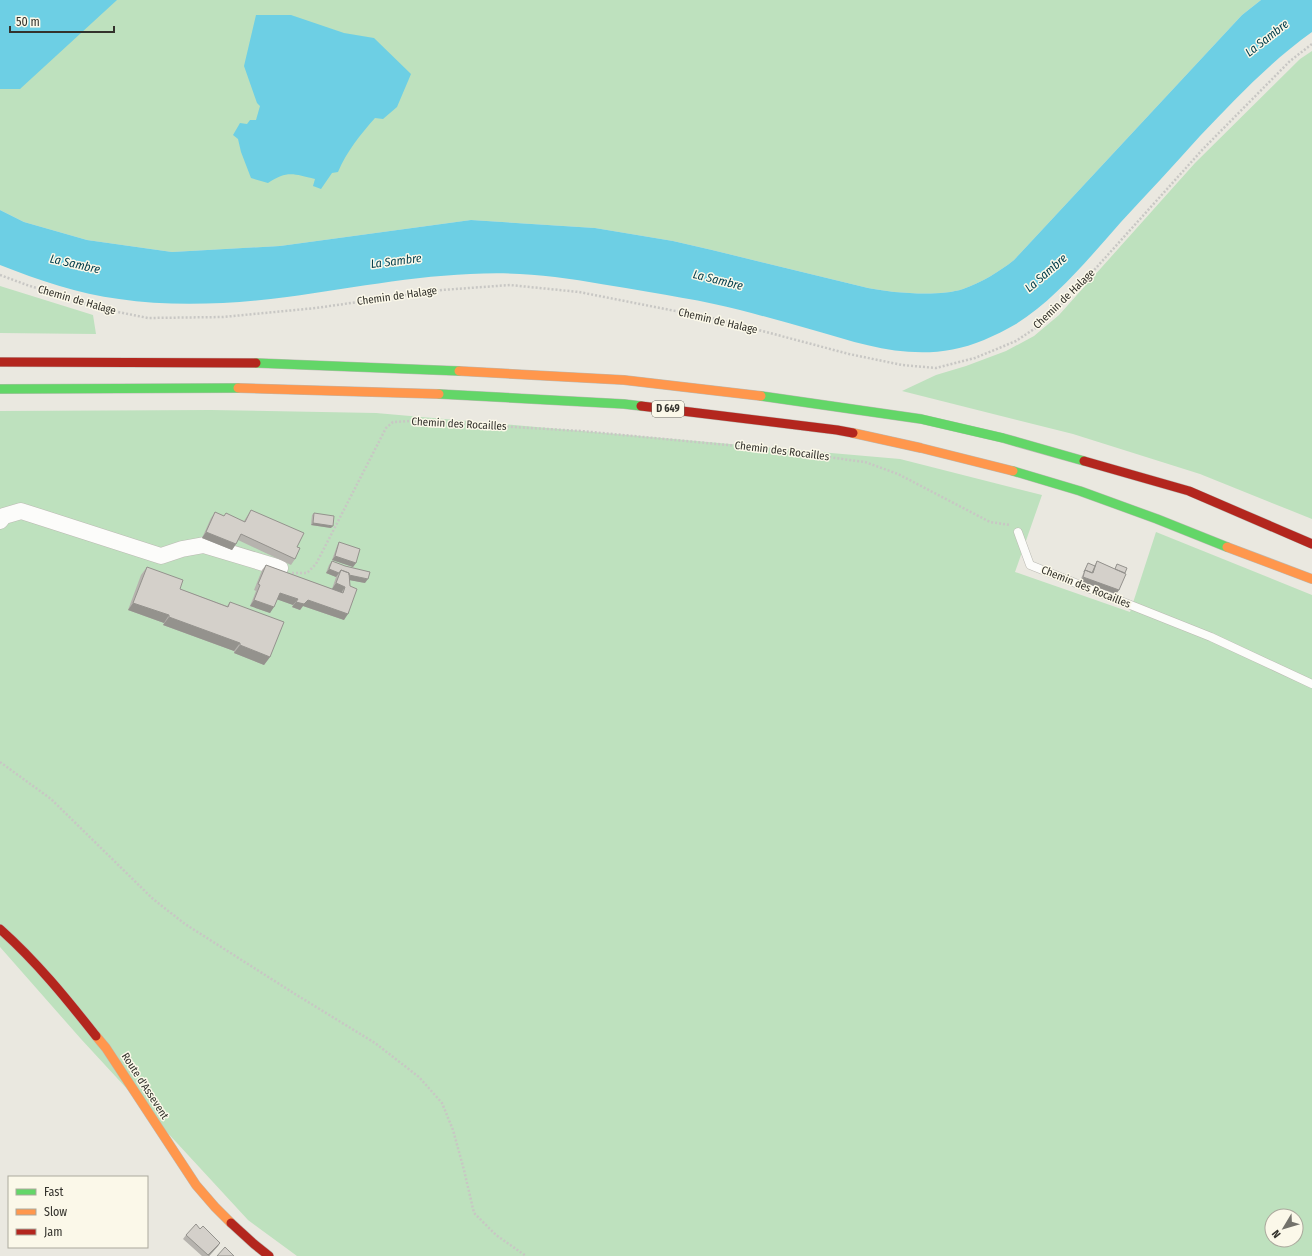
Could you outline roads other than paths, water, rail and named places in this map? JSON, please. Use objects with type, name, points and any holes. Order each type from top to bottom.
[{"type":"main road","name":"D 649","points":[[0,362],[241,362],[433,369],[624,380],[750,394],[921,420],[1003,438],[1189,491],[1312,544]]},
{"type":"main road","name":"D 649","points":[[0,389],[218,388],[427,393],[624,404],[836,430],[1005,468],[1080,491],[1157,519],[1261,561],[1312,579]]},
{"type":"main road","name":"Route d'Assevent","points":[[0,929],[16,942],[50,978],[106,1048],[196,1185],[215,1207],[269,1256]]},
{"type":"street","points":[[0,521],[4,516],[21,511],[161,556],[182,549],[204,545],[280,568]]},
{"type":"lane","name":"Chemin des Rocailles","points":[[1018,532],[1030,564],[1211,637],[1312,684]]},
{"type":"water","points":[[0,0],[117,0],[20,89],[0,89]]},
{"type":"water","name":"La Sambre","points":[[1261,0],[1312,0],[1312,32],[1267,68],[1240,95],[1200,136],[1059,290],[1031,314],[1016,324],[984,340],[962,347],[940,351],[898,351],[856,342],[706,302],[579,280],[521,274],[488,273],[454,275],[387,282],[287,297],[224,303],[182,304],[140,301],[89,294],[44,281],[0,265],[0,210],[24,222],[87,240],[172,252],[280,246],[471,220],[595,228],[673,241],[868,288],[929,294],[963,289],[984,280],[1014,260],[1242,15]]},
{"type":"water","points":[[256,15],[291,15],[344,33],[374,38],[411,74],[397,107],[383,119],[375,118],[345,157],[338,172],[332,173],[321,189],[313,186],[315,179],[291,174],[280,176],[268,183],[251,178],[241,152],[238,139],[233,135],[240,123],[247,124],[250,120],[256,120],[260,106],[257,103],[244,66]]}]
